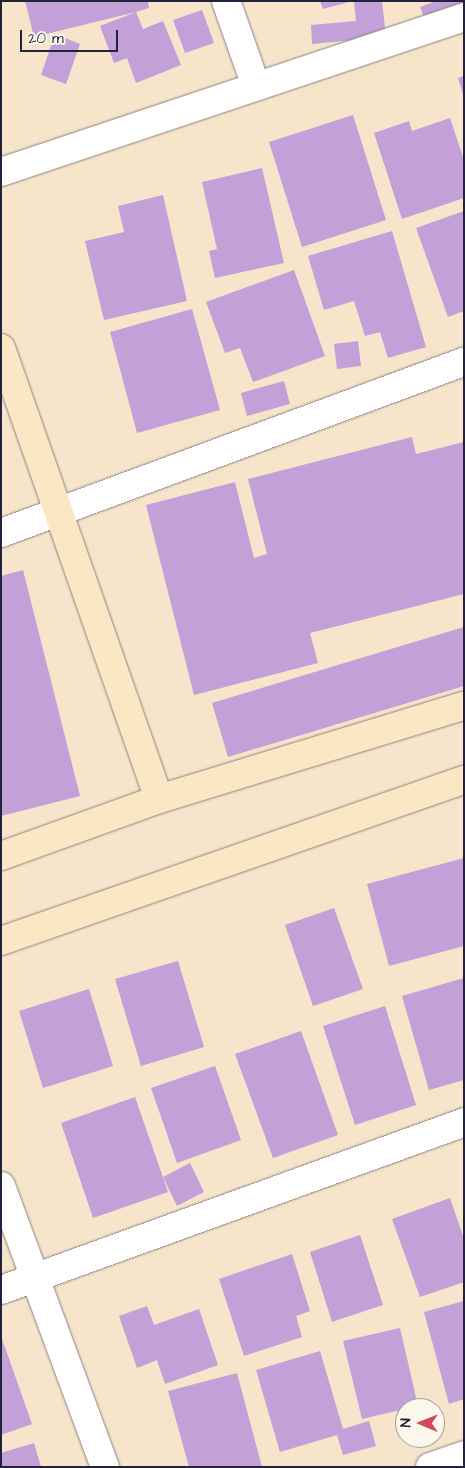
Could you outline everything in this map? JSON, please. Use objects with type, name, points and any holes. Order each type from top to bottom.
[{"type":"street","points":[[226,1],[256,86]]},
{"type":"street","points":[[1,172],[464,17]]},
{"type":"street","points":[[1,348],[56,512],[159,799]]},
{"type":"street","points":[[1,533],[464,362]]},
{"type":"street","points":[[1,856],[159,799],[464,706]]},
{"type":"street","points":[[1,942],[464,780]]},
{"type":"street","points":[[1,1290],[464,1122]]},
{"type":"street","points":[[1,1186],[105,1467]]},
{"type":"street","points":[[430,1467],[464,1455]]},
{"type":"building","points":[[25,1],[148,1],[149,8],[34,37]]},
{"type":"building","points":[[320,1],[349,1],[349,2],[323,9]]},
{"type":"building","points":[[354,1],[382,1],[386,37],[312,44],[311,25],[356,21]]},
{"type":"building","points":[[436,1],[464,1],[464,13],[427,26],[420,7]]},
{"type":"building","points":[[202,10],[214,43],[185,53],[173,20]]},
{"type":"building","points":[[136,12],[143,29],[163,21],[181,65],[136,83],[127,58],[114,63],[100,26]]},
{"type":"building","points":[[55,34],[80,44],[66,84],[41,75]]},
{"type":"building","points":[[464,76],[464,94],[463,94],[458,78]]},
{"type":"building","points":[[353,115],[386,220],[302,247],[269,142]]},
{"type":"building","points":[[450,118],[464,160],[464,198],[402,219],[374,133],[409,121],[412,131]]},
{"type":"building","points":[[262,168],[284,263],[215,278],[209,251],[217,249],[202,182]]},
{"type":"building","points":[[163,195],[187,301],[104,320],[85,241],[124,232],[118,206]]},
{"type":"building","points":[[464,211],[464,311],[448,317],[416,228]]},
{"type":"building","points":[[392,231],[426,347],[388,358],[380,332],[365,336],[354,301],[324,310],[308,256]]},
{"type":"building","points":[[294,270],[325,356],[253,382],[240,348],[225,353],[206,302]]},
{"type":"building","points":[[192,309],[220,410],[137,433],[110,332]]},
{"type":"building","points":[[358,341],[361,366],[337,369],[334,344]]},
{"type":"building","points":[[284,381],[290,404],[247,416],[241,393]]},
{"type":"building","points":[[412,437],[416,454],[464,442],[464,594],[310,633],[318,663],[194,695],[146,505],[235,482],[254,558],[267,554],[248,479]]},
{"type":"building","points":[[23,570],[80,796],[1,816],[1,576]]},
{"type":"building","points":[[464,627],[464,686],[228,757],[212,703]]},
{"type":"building","points":[[464,858],[464,946],[389,966],[367,884]]},
{"type":"building","points":[[334,908],[363,989],[313,1006],[285,925]]},
{"type":"building","points":[[178,961],[204,1047],[141,1066],[115,979]]},
{"type":"building","points":[[464,978],[464,1080],[429,1090],[402,996]]},
{"type":"building","points":[[89,989],[113,1066],[43,1088],[19,1011]]},
{"type":"building","points":[[385,1006],[416,1105],[355,1125],[323,1026]]},
{"type":"building","points":[[301,1031],[338,1135],[273,1158],[235,1054]]},
{"type":"building","points":[[215,1066],[241,1140],[177,1163],[151,1088]]},
{"type":"building","points":[[135,1097],[168,1192],[93,1218],[61,1123]]},
{"type":"building","points":[[190,1163],[204,1192],[177,1206],[163,1177]]},
{"type":"building","points":[[450,1198],[464,1239],[464,1282],[420,1297],[392,1219]]},
{"type":"building","points":[[360,1235],[383,1305],[332,1322],[310,1252]]},
{"type":"building","points":[[292,1254],[310,1311],[296,1316],[302,1337],[244,1356],[219,1279]]},
{"type":"building","points":[[464,1301],[464,1399],[449,1404],[424,1312]]},
{"type":"building","points":[[147,1306],[154,1325],[199,1309],[218,1365],[165,1384],[157,1360],[137,1368],[119,1316]]},
{"type":"building","points":[[400,1328],[416,1398],[395,1398],[395,1411],[362,1419],[343,1341]]},
{"type":"building","points":[[1,1336],[32,1424],[1,1435]]},
{"type":"building","points":[[320,1351],[343,1429],[369,1421],[376,1446],[343,1455],[337,1435],[280,1452],[256,1370]]},
{"type":"building","points":[[237,1373],[262,1467],[189,1467],[168,1391]]},
{"type":"building","points":[[34,1443],[41,1467],[1,1467],[1,1453]]}]
